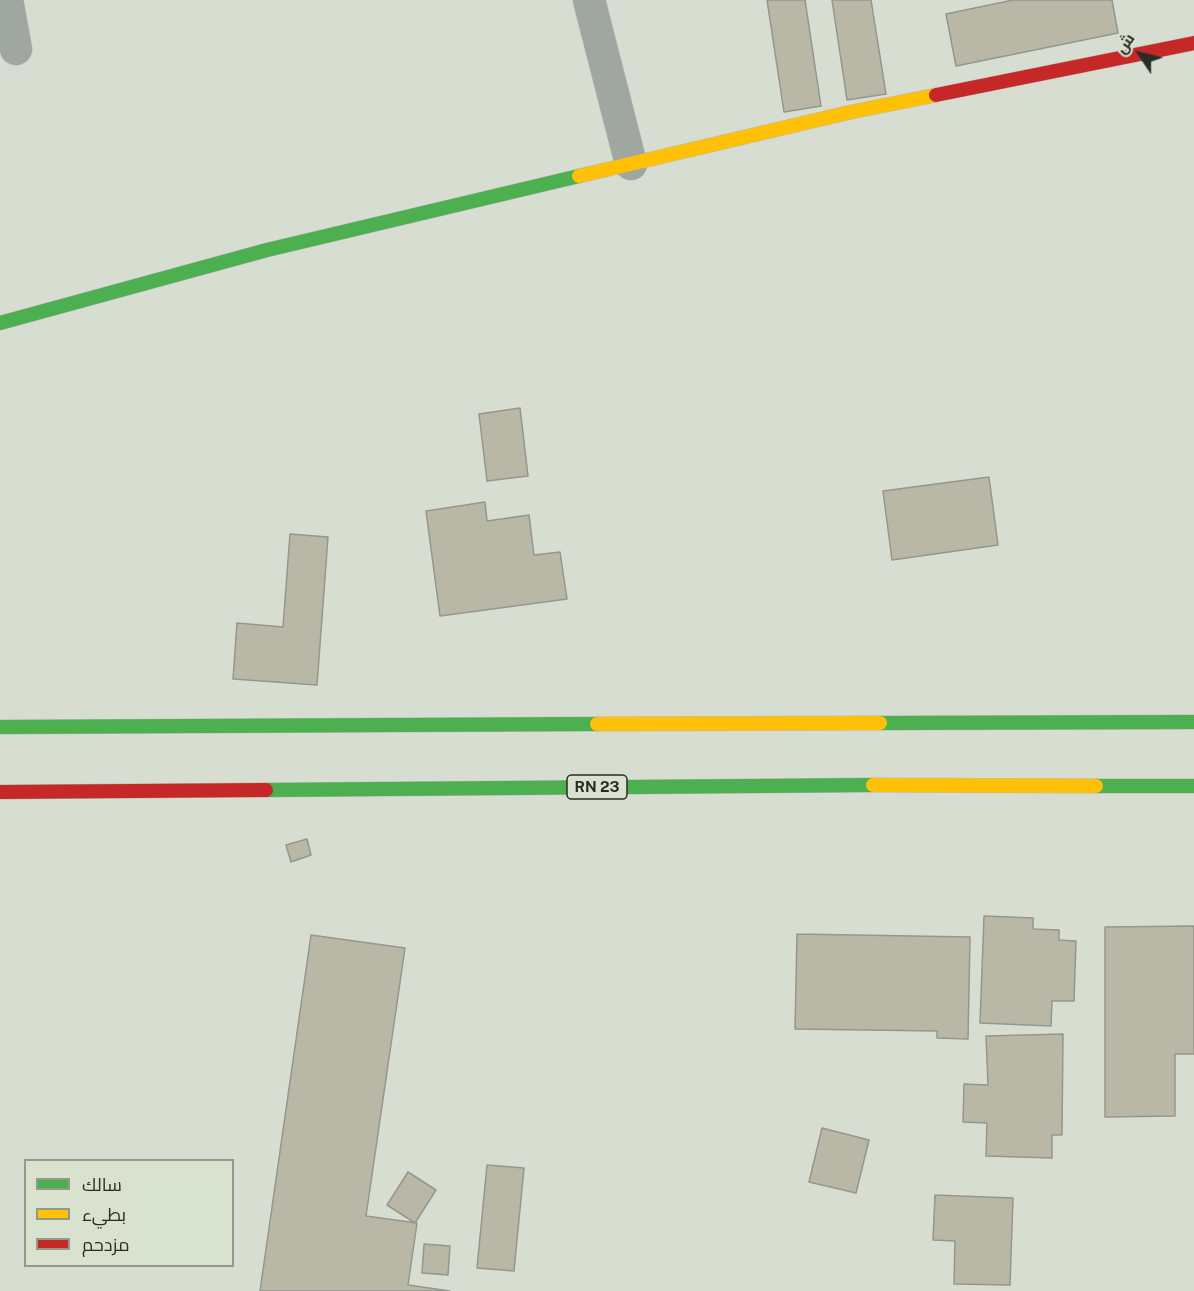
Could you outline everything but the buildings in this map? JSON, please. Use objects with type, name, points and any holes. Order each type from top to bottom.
[{"type":"main road","points":[[0,323],[267,250],[851,112],[1194,43]]},
{"type":"main road","points":[[0,727],[1194,722]]},
{"type":"main road","name":"RN 23","points":[[0,792],[830,785],[1194,786]]},
{"type":"street","points":[[7,0],[16,49]]},
{"type":"street","points":[[590,0],[631,164]]},
{"type":"traffic: fast","points":[[0,323],[267,250],[579,176]]},
{"type":"traffic: fast","points":[[880,723],[1194,722]]},
{"type":"traffic: fast","points":[[0,727],[597,724]]},
{"type":"traffic: fast","points":[[266,790],[873,785]]},
{"type":"traffic: fast","points":[[1096,786],[1194,786]]},
{"type":"traffic: slow","points":[[579,176],[851,112],[936,95]]},
{"type":"traffic: slow","points":[[597,724],[880,723]]},
{"type":"traffic: slow","points":[[873,785],[1096,786]]},
{"type":"traffic: jam","points":[[936,95],[1194,43]]},
{"type":"traffic: jam","points":[[0,792],[266,790]]}]
